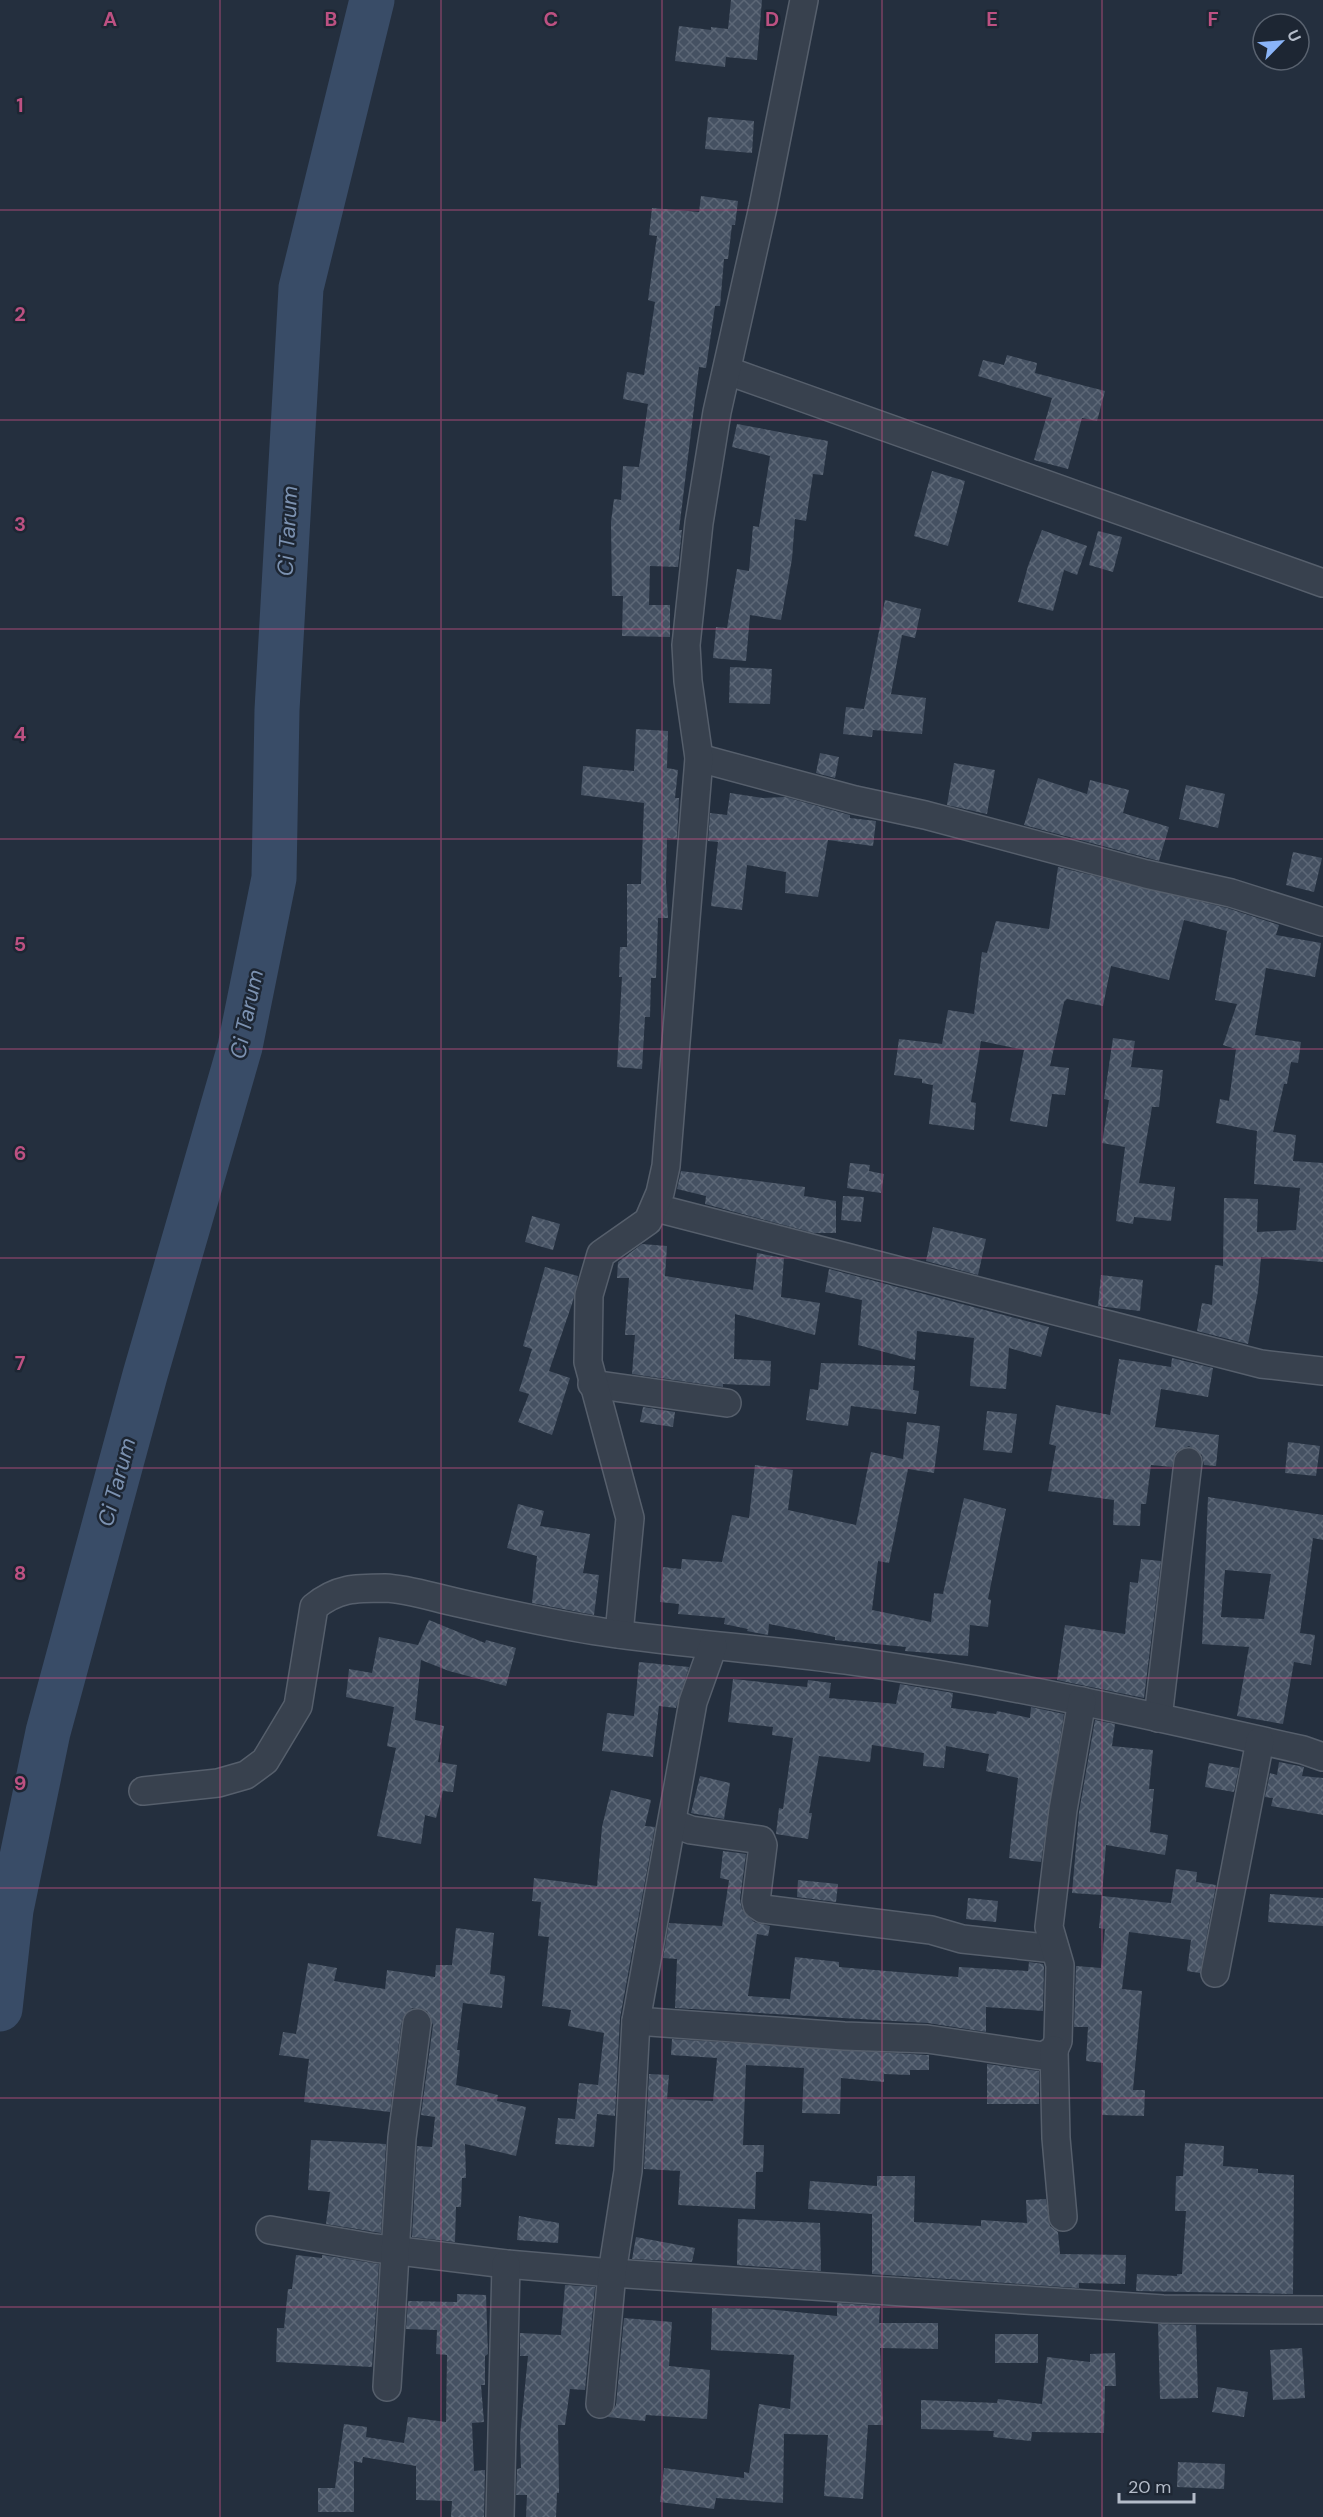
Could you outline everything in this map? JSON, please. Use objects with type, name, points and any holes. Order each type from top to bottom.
[{"type":"street","points":[[619,1634],[630,1518],[623,1484],[592,1384],[587,1323],[589,1295],[601,1254],[648,1221],[656,1208],[666,1166],[699,758],[688,681],[686,645],[706,471],[804,0]]},
{"type":"street","points":[[728,371],[1323,583]]},
{"type":"street","points":[[699,758],[1146,874],[1231,893],[1323,922]]},
{"type":"street","points":[[656,1208],[1262,1364],[1323,1371]]},
{"type":"street","points":[[592,1384],[727,1403]]},
{"type":"street","points":[[1158,1718],[1188,1462]]},
{"type":"street","points":[[143,1791],[218,1783],[246,1775],[265,1761],[298,1706],[314,1607],[332,1593],[343,1590],[388,1588],[564,1626],[865,1663],[1082,1701],[1260,1740],[1323,1757]]},
{"type":"street","points":[[600,2404],[612,2273],[628,2171],[636,2021],[693,1702],[713,1646]]},
{"type":"street","points":[[1063,2217],[1056,2138],[1054,2050],[1058,2041],[1059,1965],[1049,1928],[1063,1810],[1082,1701]]},
{"type":"street","points":[[1215,1973],[1260,1740]]},
{"type":"street","points":[[672,1823],[691,1830],[761,1840],[763,1845],[756,1901],[757,1905],[763,1909],[931,1930],[962,1939],[1054,1949]]},
{"type":"street","points":[[636,2021],[844,2036],[927,2039],[1043,2056],[1054,2050]]},
{"type":"street","points":[[387,2387],[402,2138],[417,2023]]},
{"type":"street","points":[[270,2230],[375,2248],[506,2264],[612,2273],[1163,2309],[1323,2310]]},
{"type":"street","points":[[500,2517],[506,2264]]},
{"type":"building","points":[[731,0],[762,0],[757,60],[726,57],[725,67],[675,61],[679,26],[711,30],[711,27],[728,29]]},
{"type":"building","points":[[708,117],[754,121],[752,153],[705,149]]},
{"type":"building","points":[[701,196],[738,201],[735,225],[732,225],[728,259],[724,259],[720,306],[715,306],[706,368],[699,367],[679,530],[682,530],[678,567],[650,566],[649,605],[670,605],[670,637],[622,636],[623,596],[612,596],[611,522],[614,499],[621,500],[623,466],[639,467],[648,404],[623,399],[627,372],[644,375],[655,302],[648,300],[657,236],[649,235],[652,208],[699,212]]},
{"type":"building","points":[[1007,355],[1037,363],[1035,373],[1105,391],[1097,421],[1082,418],[1068,469],[1034,460],[1052,398],[978,376],[983,360],[1004,365]]},
{"type":"building","points":[[737,424],[828,441],[823,475],[813,474],[806,521],[795,519],[792,559],[781,620],[750,615],[746,661],[713,658],[716,627],[727,628],[737,569],[749,571],[753,526],[759,527],[770,456],[732,447]]},
{"type":"building","points":[[932,471],[965,481],[948,546],[914,536]]},
{"type":"building","points":[[1042,530],[1087,546],[1077,575],[1064,570],[1053,611],[1018,602],[1028,566]]},
{"type":"building","points":[[1098,531],[1122,537],[1113,572],[1089,565]]},
{"type":"building","points":[[885,600],[921,609],[915,638],[902,635],[891,694],[926,698],[922,734],[873,730],[872,737],[843,734],[846,707],[864,709]]},
{"type":"building","points":[[730,667],[772,669],[770,704],[729,703]]},
{"type":"building","points":[[636,729],[668,731],[667,768],[678,770],[675,798],[679,798],[677,839],[667,838],[668,918],[658,918],[656,978],[651,978],[650,1017],[645,1017],[642,1069],[617,1067],[622,977],[619,977],[620,947],[627,947],[627,884],[641,884],[644,803],[581,795],[583,766],[634,771]]},
{"type":"building","points":[[820,753],[839,757],[835,778],[816,773]]},
{"type":"building","points":[[954,763],[995,770],[987,814],[947,805]]},
{"type":"building","points":[[1038,778],[1087,794],[1090,780],[1129,790],[1123,813],[1169,827],[1159,861],[1024,825]]},
{"type":"building","points":[[1186,785],[1225,794],[1218,828],[1179,819]]},
{"type":"building","points":[[730,793],[763,798],[785,797],[850,815],[850,818],[876,821],[873,846],[828,840],[818,897],[785,893],[786,872],[747,865],[742,910],[711,906],[718,842],[708,841],[710,813],[727,815]]},
{"type":"building","points":[[1293,852],[1322,858],[1314,892],[1286,885]]},
{"type":"building","points":[[1058,867],[1227,908],[1279,925],[1276,935],[1321,943],[1315,977],[1266,968],[1255,1035],[1301,1042],[1298,1063],[1291,1062],[1287,1084],[1284,1084],[1273,1132],[1296,1135],[1293,1161],[1323,1163],[1323,1262],[1261,1257],[1258,1291],[1248,1344],[1197,1331],[1202,1303],[1212,1305],[1215,1265],[1223,1266],[1224,1198],[1258,1199],[1257,1232],[1296,1230],[1300,1188],[1254,1184],[1257,1131],[1216,1123],[1220,1099],[1229,1101],[1236,1049],[1223,1045],[1237,1004],[1215,1000],[1227,931],[1184,920],[1169,980],[1111,966],[1103,1006],[1067,999],[1064,1002],[1050,1066],[1069,1068],[1065,1095],[1052,1094],[1047,1127],[1010,1121],[1024,1050],[981,1041],[971,1102],[976,1103],[974,1130],[929,1124],[933,1085],[922,1083],[922,1079],[894,1075],[899,1039],[942,1044],[948,1010],[974,1014],[982,952],[987,953],[996,921],[1049,929]]},
{"type":"building","points":[[1113,1038],[1135,1041],[1131,1067],[1163,1070],[1159,1107],[1152,1107],[1139,1183],[1175,1187],[1171,1221],[1134,1217],[1133,1224],[1116,1221],[1125,1147],[1102,1143],[1109,1100],[1104,1099]]},
{"type":"building","points":[[850,1163],[870,1165],[869,1171],[884,1174],[881,1193],[847,1188]]},
{"type":"building","points":[[681,1171],[805,1187],[804,1196],[836,1201],[836,1233],[814,1233],[705,1204],[706,1196],[677,1189]]},
{"type":"building","points":[[843,1196],[864,1197],[861,1222],[841,1220]]},
{"type":"building","points":[[532,1216],[560,1224],[553,1250],[525,1242]]},
{"type":"building","points":[[933,1227],[986,1239],[978,1275],[926,1261]]},
{"type":"building","points":[[642,1244],[667,1246],[665,1276],[753,1290],[757,1253],[784,1258],[781,1297],[820,1303],[815,1335],[735,1314],[734,1359],[771,1361],[770,1386],[723,1384],[723,1387],[632,1374],[635,1335],[625,1335],[629,1278],[617,1278],[618,1262]]},
{"type":"building","points":[[545,1267],[578,1276],[573,1301],[549,1371],[570,1378],[552,1435],[518,1422],[529,1394],[519,1391],[532,1349],[523,1346]]},
{"type":"building","points":[[829,1269],[1049,1327],[1041,1357],[1009,1348],[1006,1389],[970,1386],[974,1338],[917,1331],[915,1360],[858,1345],[862,1300],[825,1292]]},
{"type":"building","points":[[1101,1275],[1143,1280],[1140,1311],[1098,1306]]},
{"type":"building","points":[[1172,1358],[1213,1368],[1208,1397],[1161,1389],[1155,1427],[1219,1435],[1216,1466],[1204,1465],[1202,1455],[1189,1446],[1176,1452],[1172,1467],[1151,1465],[1146,1504],[1141,1504],[1140,1526],[1113,1525],[1114,1500],[1048,1491],[1056,1446],[1049,1444],[1056,1405],[1110,1415],[1119,1359],[1171,1367]]},
{"type":"building","points":[[821,1363],[915,1366],[913,1390],[919,1391],[916,1414],[851,1406],[848,1426],[806,1420],[810,1389],[818,1390]]},
{"type":"building","points":[[643,1407],[675,1412],[673,1427],[640,1422]]},
{"type":"building","points":[[987,1411],[1017,1414],[1012,1453],[983,1450]]},
{"type":"building","points":[[907,1422],[940,1426],[934,1473],[908,1469],[889,1563],[878,1561],[872,1610],[931,1622],[934,1593],[943,1594],[964,1498],[1006,1509],[988,1599],[991,1600],[988,1627],[970,1625],[968,1656],[905,1651],[906,1647],[835,1640],[835,1637],[769,1624],[768,1635],[724,1624],[725,1618],[678,1614],[679,1604],[660,1602],[663,1567],[681,1569],[682,1559],[722,1562],[732,1515],[749,1518],[755,1465],[793,1470],[788,1510],[856,1525],[871,1452],[903,1459]]},
{"type":"building","points":[[1288,1442],[1320,1446],[1316,1476],[1285,1473]]},
{"type":"building","points":[[1208,1497],[1323,1515],[1323,1540],[1313,1538],[1300,1633],[1315,1635],[1311,1665],[1294,1662],[1283,1724],[1237,1716],[1249,1647],[1202,1644]],"holes":[[[1225,1570],[1271,1574],[1264,1619],[1221,1617]]]},
{"type":"building","points":[[518,1504],[544,1511],[540,1526],[590,1534],[583,1573],[599,1575],[594,1615],[532,1603],[537,1556],[507,1548]]},
{"type":"building","points":[[1141,1559],[1161,1561],[1144,1698],[1057,1680],[1065,1625],[1125,1634],[1130,1582],[1138,1583]]},
{"type":"building","points":[[429,1620],[485,1643],[486,1640],[516,1648],[506,1686],[449,1671],[421,1660],[415,1720],[444,1726],[438,1762],[457,1765],[453,1792],[443,1791],[436,1818],[425,1815],[421,1844],[377,1836],[396,1748],[387,1746],[394,1707],[346,1697],[349,1669],[372,1673],[379,1637],[418,1645]]},
{"type":"building","points":[[639,1662],[689,1667],[676,1708],[659,1706],[653,1757],[602,1751],[607,1713],[634,1716]]},
{"type":"building","points":[[733,1679],[807,1687],[808,1680],[831,1683],[829,1698],[896,1704],[900,1684],[953,1693],[951,1708],[996,1714],[997,1711],[1030,1718],[1031,1707],[1064,1714],[1041,1862],[1009,1858],[1018,1778],[986,1771],[989,1754],[946,1746],[944,1768],[923,1766],[924,1753],[872,1745],[870,1762],[819,1756],[809,1813],[812,1813],[808,1839],[776,1834],[779,1808],[783,1809],[793,1738],[772,1735],[773,1727],[728,1722]]},
{"type":"building","points":[[1095,1720],[1115,1724],[1112,1746],[1153,1750],[1149,1789],[1154,1789],[1150,1832],[1168,1835],[1165,1855],[1106,1845],[1102,1895],[1072,1893],[1079,1812]]},
{"type":"building","points":[[1279,1762],[1304,1767],[1302,1776],[1323,1778],[1323,1815],[1271,1806],[1273,1798],[1265,1797],[1270,1773],[1277,1775]]},
{"type":"building","points":[[1209,1763],[1239,1768],[1234,1792],[1205,1787]]},
{"type":"building","points":[[700,1776],[730,1783],[724,1819],[691,1813]]},
{"type":"building","points":[[611,1790],[651,1800],[645,1826],[655,1827],[620,2018],[615,2116],[597,2114],[594,2147],[555,2144],[558,2118],[575,2119],[579,2083],[598,2085],[604,2033],[568,2026],[571,2010],[542,2006],[549,1937],[538,1936],[541,1902],[532,1901],[534,1878],[597,1886],[602,1827]]},
{"type":"building","points":[[723,1851],[746,1854],[740,1899],[742,1909],[754,1922],[770,1926],[768,1936],[757,1934],[748,1996],[790,1999],[795,1957],[839,1962],[839,1967],[958,1977],[959,1967],[1028,1971],[1029,1962],[1043,1964],[1044,1967],[1043,2011],[986,2007],[986,2032],[928,2023],[675,2008],[677,1959],[663,1958],[669,1923],[722,1926],[729,1880],[720,1878]]},
{"type":"building","points":[[1176,1869],[1197,1872],[1196,1882],[1216,1885],[1200,1973],[1187,1971],[1191,1940],[1129,1932],[1122,1989],[1142,1991],[1133,2090],[1145,2090],[1144,2116],[1102,2115],[1103,2063],[1086,2061],[1088,2027],[1074,2027],[1076,1966],[1101,1968],[1105,1929],[1099,1928],[1102,1896],[1171,1903]]},
{"type":"building","points":[[798,1880],[838,1884],[836,1902],[797,1897]]},
{"type":"building","points":[[1270,1894],[1323,1898],[1323,1926],[1268,1922]]},
{"type":"building","points":[[968,1898],[998,1901],[996,1922],[966,1919]]},
{"type":"building","points":[[456,1928],[494,1933],[490,1974],[505,1976],[502,2008],[463,2003],[457,2050],[460,2050],[456,2085],[498,2095],[497,2101],[526,2107],[516,2156],[465,2144],[466,2178],[462,2178],[461,2207],[456,2207],[455,2242],[412,2237],[417,2146],[432,2147],[435,2117],[421,2115],[433,2025],[427,2011],[412,2008],[402,2020],[390,2112],[304,2102],[309,2059],[279,2055],[283,2032],[296,2034],[308,1963],[337,1968],[334,1981],[385,1989],[387,1970],[435,1977],[436,1965],[452,1965]]},
{"type":"building","points":[[672,2039],[929,2055],[929,2070],[910,2070],[910,2075],[884,2074],[884,2082],[841,2078],[840,2114],[802,2113],[804,2068],[746,2065],[743,2145],[764,2145],[763,2172],[756,2172],[755,2209],[678,2205],[680,2171],[644,2169],[649,2074],[669,2075],[667,2099],[713,2101],[717,2058],[671,2055]]},
{"type":"building","points":[[987,2064],[1039,2071],[1039,2104],[987,2104]]},
{"type":"building","points":[[311,2140],[386,2144],[381,2233],[326,2224],[330,2192],[308,2190]]},
{"type":"building","points":[[1185,2143],[1224,2146],[1223,2166],[1258,2169],[1258,2173],[1294,2175],[1293,2294],[1136,2291],[1137,2274],[1177,2276],[1177,2274],[1182,2274],[1186,2211],[1175,2211],[1176,2176],[1183,2176]]},
{"type":"building","points":[[877,2176],[915,2176],[914,2222],[981,2226],[981,2220],[1027,2223],[1026,2200],[1046,2199],[1050,2226],[1058,2232],[1060,2254],[1126,2255],[1125,2284],[1079,2283],[1079,2288],[872,2274],[872,2214],[808,2209],[810,2181],[877,2186]]},
{"type":"building","points":[[519,2216],[559,2223],[558,2243],[517,2240]]},
{"type":"building","points":[[738,2219],[820,2223],[821,2271],[737,2265]]},
{"type":"building","points":[[636,2237],[695,2248],[692,2262],[632,2259]]},
{"type":"building","points":[[296,2255],[322,2258],[322,2255],[379,2264],[372,2367],[276,2362],[277,2328],[284,2328],[288,2289],[292,2289]]},
{"type":"building","points":[[565,2285],[595,2287],[585,2390],[570,2389],[565,2425],[558,2425],[559,2493],[557,2493],[556,2517],[526,2517],[527,2495],[516,2495],[517,2469],[521,2468],[520,2436],[528,2356],[520,2356],[520,2333],[561,2335]]},
{"type":"building","points":[[457,2294],[486,2295],[488,2354],[485,2356],[485,2385],[481,2385],[484,2422],[472,2423],[474,2471],[485,2470],[484,2517],[451,2517],[452,2501],[416,2500],[416,2466],[363,2457],[362,2463],[354,2461],[354,2512],[318,2512],[318,2488],[335,2488],[344,2424],[367,2427],[366,2437],[404,2443],[408,2417],[446,2422],[447,2355],[436,2354],[437,2330],[406,2329],[408,2301],[457,2302]]},
{"type":"building","points":[[837,2303],[880,2306],[879,2323],[938,2323],[938,2349],[880,2348],[883,2425],[868,2425],[863,2499],[824,2496],[828,2435],[784,2434],[783,2503],[716,2498],[714,2509],[660,2502],[664,2468],[744,2478],[744,2472],[749,2473],[759,2404],[790,2409],[794,2355],[711,2350],[712,2308],[766,2309],[837,2316]]},
{"type":"building","points":[[624,2318],[672,2322],[669,2366],[710,2370],[707,2419],[646,2415],[645,2421],[608,2417],[616,2405]]},
{"type":"building","points":[[1158,2324],[1196,2325],[1198,2398],[1160,2399]]},
{"type":"building","points":[[995,2334],[1038,2334],[1038,2363],[995,2363]]},
{"type":"building","points":[[1302,2348],[1305,2398],[1273,2400],[1270,2350]]},
{"type":"building","points":[[1115,2353],[1116,2386],[1105,2386],[1104,2433],[1032,2432],[1031,2441],[993,2437],[994,2431],[921,2429],[921,2400],[997,2403],[998,2399],[1042,2404],[1047,2357],[1090,2362],[1090,2354]]},
{"type":"building","points":[[1217,2387],[1248,2392],[1244,2417],[1212,2412]]},
{"type":"building","points":[[1178,2462],[1225,2464],[1224,2489],[1177,2487]]},
{"type":"waterway","name":"Ci Tarum","points":[[0,2009],[11,1910],[48,1732],[145,1375],[240,1047],[274,878],[277,710],[301,288],[372,0]]}]
